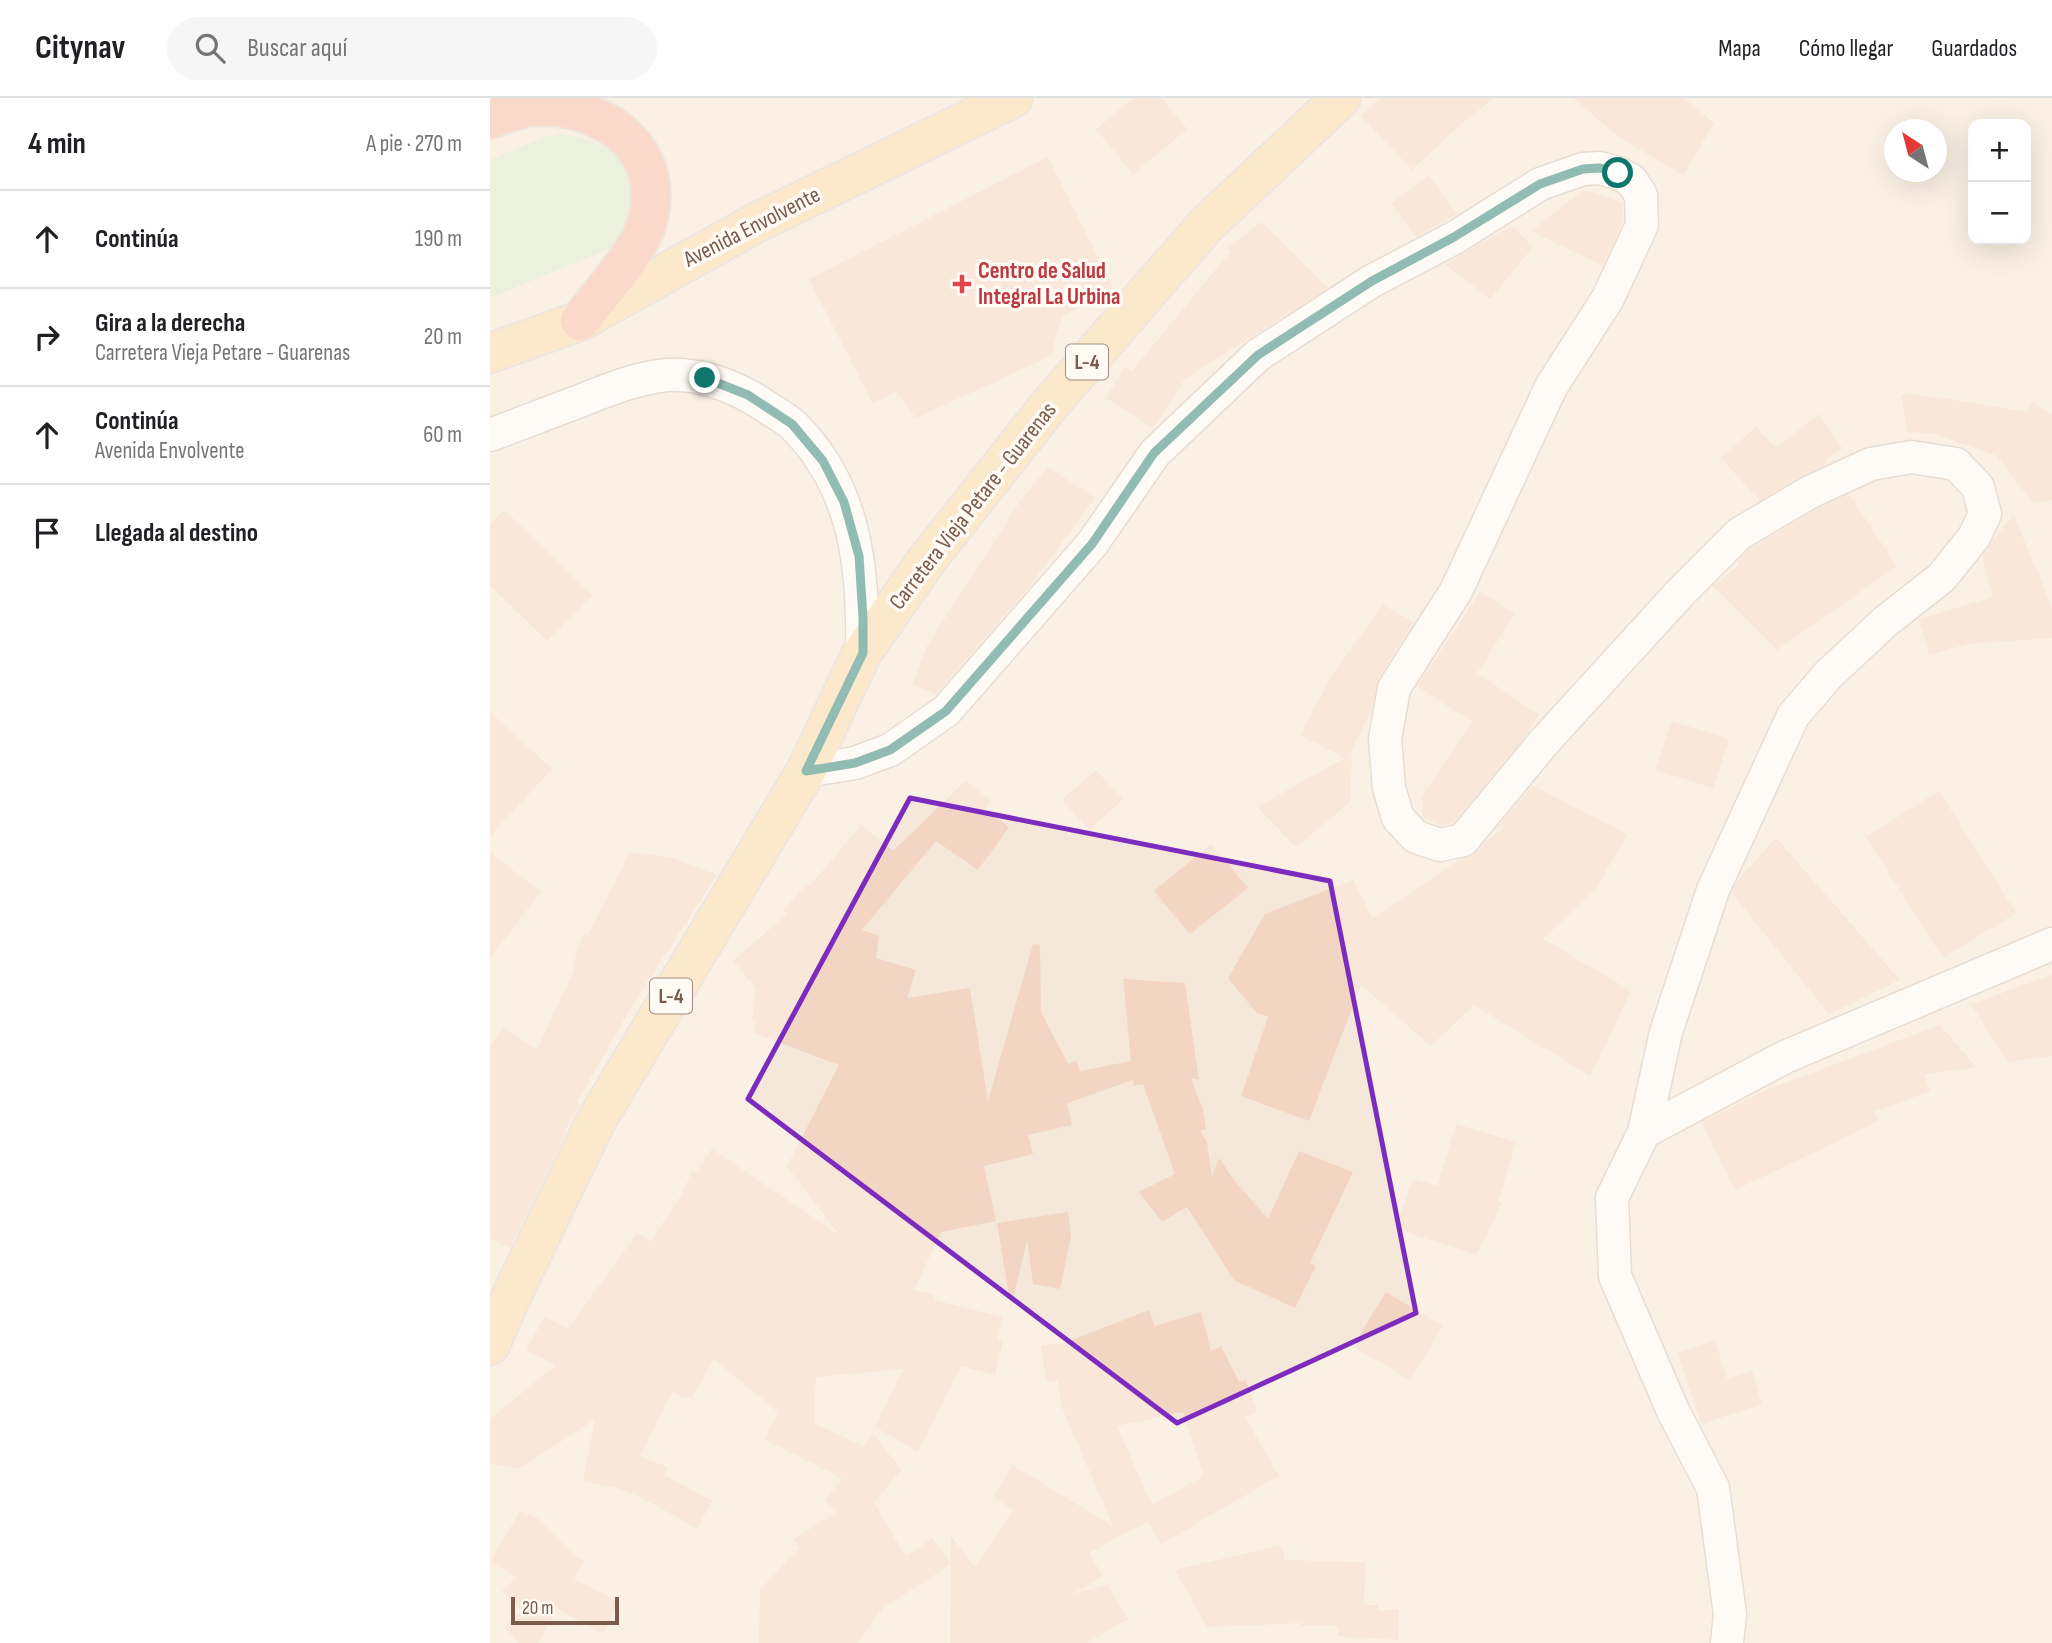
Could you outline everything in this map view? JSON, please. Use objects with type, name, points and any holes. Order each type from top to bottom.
[{"type":"highway","points":[[490,103],[500,98]]},
{"type":"highway","points":[[490,119],[527,107],[555,106],[584,112],[610,123],[632,144],[646,167],[651,192],[648,218],[640,242],[580,321]]},
{"type":"main road","name":"Avenida Envolvente","points":[[490,354],[580,321],[754,223],[1013,98]]},
{"type":"main road","name":"Carretera Vieja Petare - Guarenas","points":[[490,1345],[596,1121],[806,771],[863,653],[926,561],[1051,403],[1206,225],[1341,98]]},
{"type":"street","points":[[806,771],[855,763],[890,750],[946,711],[1092,544],[1154,453],[1258,355],[1372,281],[1454,237],[1540,184],[1583,169],[1600,168],[1631,180],[1641,195],[1642,225],[1608,298],[1551,387],[1456,591],[1394,688],[1385,739],[1389,788],[1398,818],[1416,837],[1440,845],[1463,840],[1544,742],[1681,592],[1739,534],[1810,492],[1871,464],[1911,457],[1956,464],[1978,487],[1985,514],[1974,537],[1941,578],[1886,621],[1828,675],[1793,716],[1713,890],[1666,1032],[1644,1132],[1612,1198],[1615,1276],[1673,1411],[1713,1488],[1730,1614],[1727,1643]]},
{"type":"street","points":[[490,435],[622,385],[667,375],[705,378],[748,395],[792,424],[823,461],[844,502],[859,556],[863,653]]},
{"type":"street","points":[[1644,1132],[1785,1057],[2052,944]]},
{"type":"highlighted area","points":[[910,798],[1330,881],[1416,1313],[1177,1423],[748,1099]]},
{"type":"shaded area","points":[[490,98],[2052,98],[2052,1643],[490,1643]]},
{"type":"green space","points":[[561,134],[597,144],[618,157],[625,166],[630,177],[631,197],[620,244],[490,298],[490,160],[547,136]]},
{"type":"building","points":[[1134,98],[1162,98],[1187,129],[1133,174],[1096,129]]},
{"type":"building","points":[[1380,98],[1495,98],[1461,124],[1412,170],[1361,116]]},
{"type":"building","points":[[1573,98],[1684,98],[1714,123],[1683,175],[1619,137]]},
{"type":"building","name":"Centro de Salud Integral La Urbina","points":[[1048,157],[1114,289],[1062,316],[1051,356],[916,418],[896,391],[873,404],[809,279]]},
{"type":"building","points":[[1429,176],[1457,214],[1416,237],[1391,203]]},
{"type":"building","points":[[1582,191],[1623,203],[1623,221],[1603,266],[1531,231]]},
{"type":"building","points":[[1261,222],[1328,288],[1185,379],[1153,428],[1106,398],[1125,367],[1132,371],[1231,251],[1228,248]]},
{"type":"building","points":[[1514,227],[1533,247],[1490,299],[1445,264],[1496,234]]},
{"type":"building","points":[[1901,394],[2026,412],[2031,401],[2052,415],[2052,500],[2032,502],[1997,456],[1932,433],[1907,432]]},
{"type":"building","points":[[1819,414],[1842,448],[1825,460],[1827,464],[1760,501],[1721,458],[1756,427],[1776,448]]},
{"type":"building","points":[[1048,467],[1095,498],[1027,590],[936,694],[913,684],[927,646],[1021,500]]},
{"type":"building","points":[[1849,494],[1897,566],[1777,650],[1713,586],[1739,565],[1737,562],[1750,549],[1819,508]]},
{"type":"building","points":[[504,510],[592,595],[547,641],[490,585],[490,525]]},
{"type":"building","points":[[2014,516],[2052,607],[2052,638],[1969,644],[1929,655],[1919,619],[1993,597],[1982,557],[1993,539]]},
{"type":"building","points":[[1480,592],[1515,614],[1477,673],[1539,715],[1520,743],[1453,823],[1441,826],[1423,818],[1422,796],[1472,722],[1417,686]]},
{"type":"building","points":[[1383,605],[1414,622],[1378,679],[1372,709],[1349,755],[1352,753],[1350,802],[1296,847],[1257,807],[1345,758],[1300,735],[1331,677]]},
{"type":"building","points":[[490,712],[552,769],[490,836]]},
{"type":"building","points":[[1671,721],[1729,739],[1713,788],[1656,770]]},
{"type":"building","points":[[1096,770],[1123,799],[1089,830],[1062,800]]},
{"type":"building","points":[[965,781],[991,800],[984,810],[1009,827],[978,870],[936,841],[862,930],[879,936],[876,958],[916,970],[907,998],[970,988],[988,1101],[1033,944],[1040,945],[1041,1012],[1068,1064],[1076,1061],[1080,1071],[1131,1061],[1123,979],[1185,983],[1199,1080],[1191,1078],[1203,1110],[1206,1129],[1200,1131],[1207,1142],[1212,1177],[1219,1158],[1268,1219],[1299,1151],[1353,1172],[1310,1263],[1316,1266],[1295,1308],[1234,1280],[1187,1207],[1162,1222],[1139,1192],[1175,1174],[1143,1084],[1134,1086],[1133,1080],[1067,1103],[1072,1125],[1028,1135],[1033,1154],[984,1166],[996,1221],[941,1232],[914,1290],[935,1295],[934,1300],[1002,1317],[998,1339],[1003,1341],[995,1375],[961,1366],[918,1452],[875,1427],[903,1369],[816,1377],[814,1423],[865,1447],[872,1432],[901,1470],[874,1503],[906,1557],[932,1538],[951,1564],[883,1608],[857,1643],[759,1643],[760,1590],[799,1548],[794,1539],[838,1511],[825,1501],[842,1478],[764,1439],[778,1412],[714,1359],[692,1397],[681,1397],[672,1392],[640,1457],[668,1467],[665,1475],[712,1501],[697,1528],[640,1497],[614,1487],[583,1481],[595,1419],[519,1469],[490,1463],[490,1419],[556,1365],[526,1350],[544,1317],[568,1329],[638,1232],[650,1242],[682,1194],[692,1171],[695,1173],[712,1149],[839,1235],[787,1166],[839,1065],[754,1033],[756,1021],[752,1021],[756,988],[733,961],[787,914],[783,911],[807,883],[810,886],[861,825],[893,851]]},
{"type":"building","points":[[1532,785],[1627,834],[1597,887],[1543,939],[1631,991],[1590,1076],[1474,1005],[1431,1046],[1361,985],[1309,1121],[1241,1096],[1268,1017],[1257,1013],[1228,978],[1265,914],[1353,880],[1373,919],[1459,860],[1477,852],[1486,841],[1507,826],[1498,827]]},
{"type":"building","points":[[1939,791],[2016,913],[1943,958],[1866,837]]},
{"type":"building","points":[[1776,838],[1900,980],[1829,1014],[1732,893],[1737,881]]},
{"type":"building","points":[[1211,844],[1248,888],[1190,934],[1154,891]]},
{"type":"building","points":[[630,852],[673,858],[717,875],[636,999],[577,1102],[580,1105],[565,1130],[567,1131],[510,1248],[490,1238],[490,1046],[503,1027],[537,1050],[576,966],[573,965],[583,934],[587,936]]},
{"type":"building","points":[[490,853],[541,892],[490,958]]},
{"type":"building","points":[[2052,975],[2052,1056],[2008,1062],[1971,1004]]},
{"type":"building","points":[[1940,1025],[1976,1067],[1924,1074],[1930,1091],[1874,1112],[1879,1121],[1735,1190],[1702,1122],[1766,1090]]},
{"type":"building","points":[[1456,1124],[1516,1142],[1498,1202],[1502,1203],[1476,1255],[1396,1229],[1413,1179],[1438,1186]]},
{"type":"building","points":[[1068,1212],[1071,1236],[1060,1289],[1033,1284],[1027,1240],[1011,1308],[997,1223]]},
{"type":"building","points":[[1386,1292],[1443,1326],[1410,1380],[1353,1346]]},
{"type":"building","points":[[1149,1310],[1155,1326],[1201,1312],[1211,1351],[1221,1346],[1239,1382],[1246,1380],[1257,1412],[1245,1417],[1279,1476],[1161,1544],[1148,1521],[1089,1553],[1103,1576],[1073,1594],[1108,1585],[1128,1619],[1087,1643],[950,1643],[951,1536],[975,1567],[1014,1510],[993,1497],[1012,1465],[1113,1526],[1061,1405],[1058,1380],[1046,1382],[1041,1346],[1067,1342]],"holes":[[[1183,1412],[1204,1476],[1152,1505],[1117,1426]]]},
{"type":"building","points":[[1715,1341],[1727,1379],[1752,1371],[1762,1404],[1701,1424],[1678,1353]]},
{"type":"building","points":[[520,1511],[536,1517],[577,1558],[585,1561],[574,1579],[618,1602],[603,1633],[557,1609],[538,1643],[519,1643],[505,1627],[521,1611],[502,1591],[517,1577],[490,1562]]},
{"type":"building","points":[[1282,1545],[1285,1560],[1365,1562],[1364,1605],[1378,1605],[1378,1610],[1399,1610],[1398,1640],[1338,1636],[1338,1626],[1301,1626],[1301,1623],[1207,1627],[1175,1570]]},
{"type":"place","name":"Centro de Salud Integral La Urbina","points":[[962,284]]},
{"type":"route","points":[[705,378],[748,395],[792,424],[823,461],[844,502],[859,556],[863,653],[806,771],[855,763],[890,750],[946,711],[1092,544],[1154,453],[1258,355],[1372,281],[1454,237],[1540,184],[1583,169],[1600,168],[1618,173]]}]
